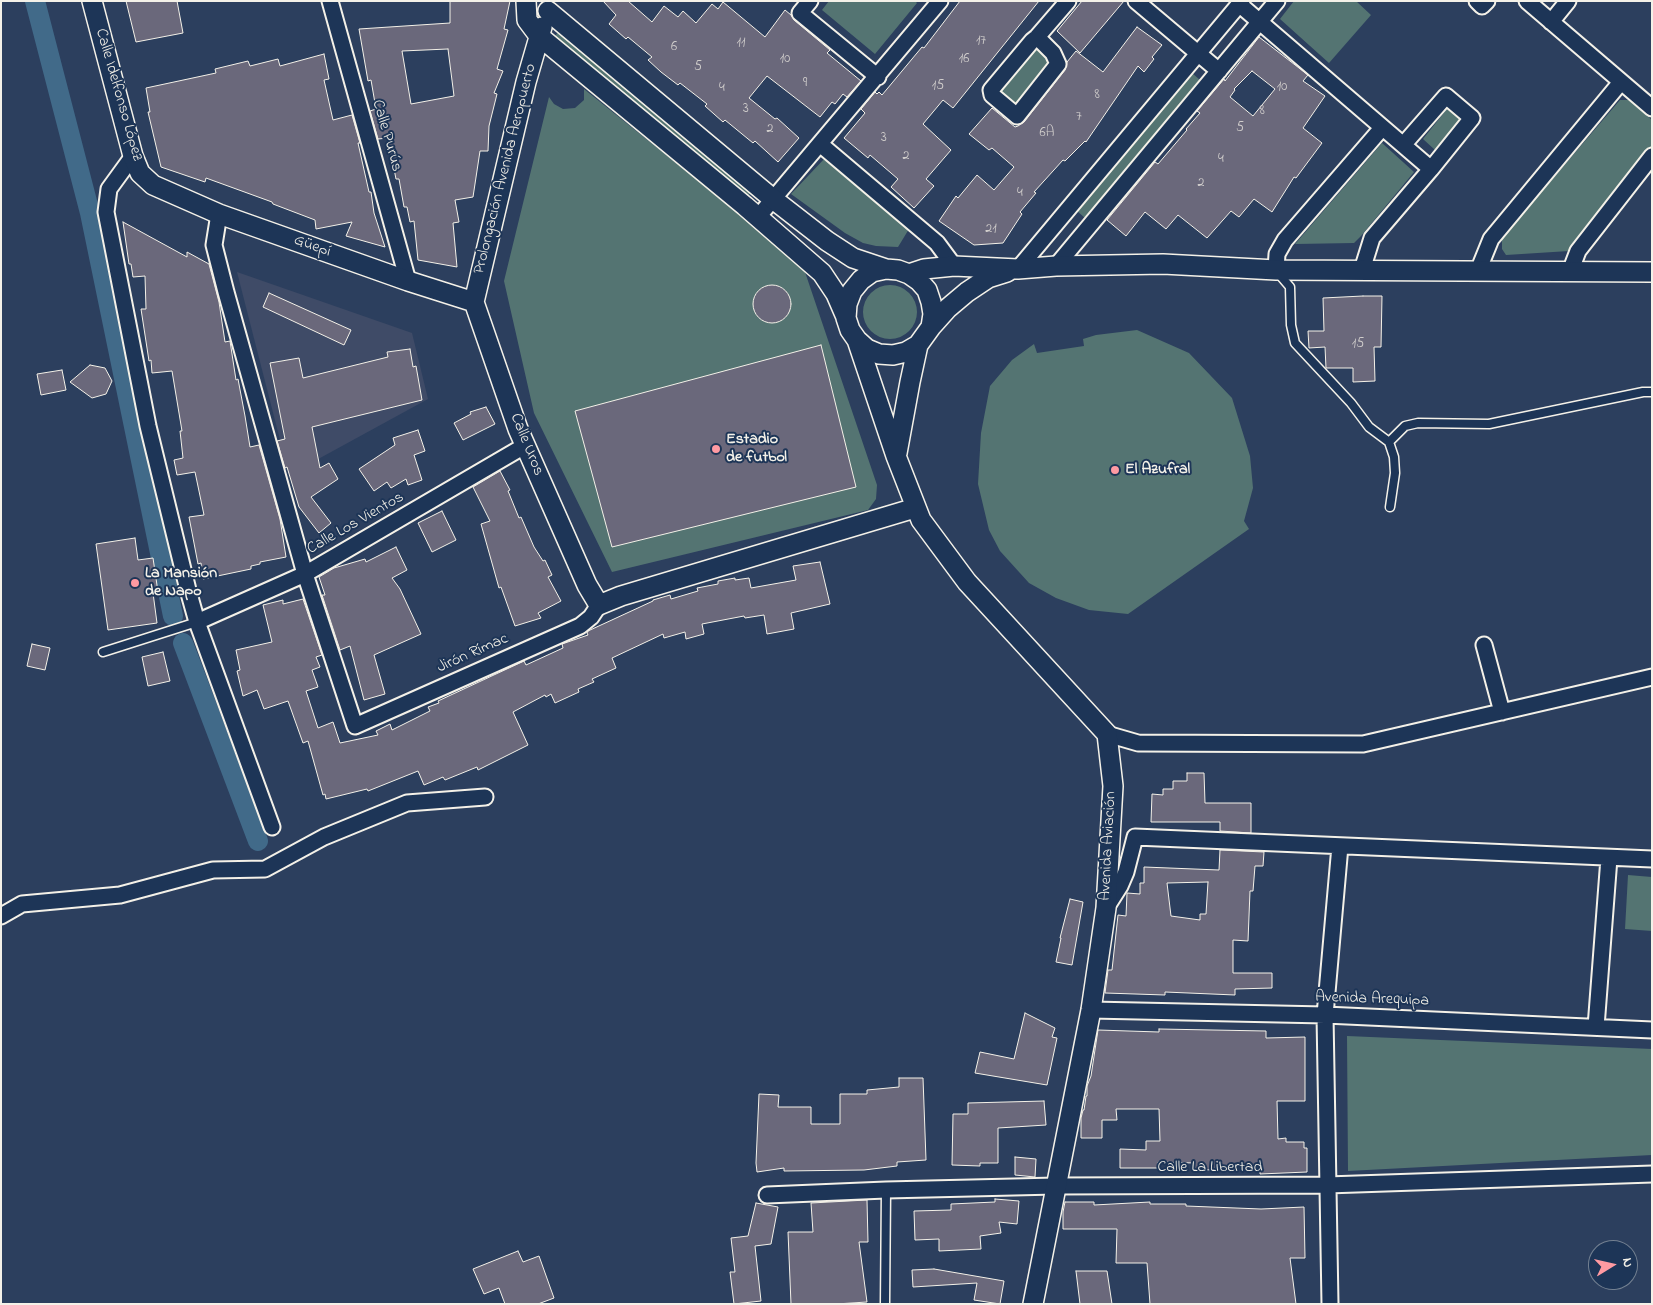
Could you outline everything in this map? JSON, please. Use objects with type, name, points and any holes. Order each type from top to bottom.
[{"type":"street","name":"Calle Idelfonso López","points":[[92,1],[133,156],[140,173],[152,185]]},
{"type":"street","name":"Calle Purús","points":[[330,1],[408,281]]},
{"type":"street","points":[[526,1],[527,20],[539,36],[822,273],[836,294],[850,330],[857,340],[867,349],[880,354],[893,355],[906,352],[918,344],[948,308],[967,292],[988,278],[1018,268],[1240,3],[1431,169]]},
{"type":"street","points":[[810,1],[800,14],[878,77]]},
{"type":"street","points":[[1037,37],[1053,54],[1058,64],[1017,116],[992,95],[991,90],[1068,1]]},
{"type":"street","points":[[1136,1],[1219,71]]},
{"type":"street","points":[[1056,266],[1277,1]]},
{"type":"street","points":[[1477,1],[1482,6],[1487,1]]},
{"type":"street","points":[[1526,1],[1652,108]]},
{"type":"street","points":[[1551,22],[1568,1]]},
{"type":"street","points":[[758,218],[878,77],[936,3]]},
{"type":"street","points":[[550,6],[773,199],[826,241],[853,258],[886,269],[898,270],[909,274],[919,281],[927,290],[931,302],[931,327]]},
{"type":"street","name":"Prolongación Avenida Aeropuerto","points":[[474,302],[526,82],[550,6]]},
{"type":"street","points":[[526,82],[540,65],[548,59],[566,57]]},
{"type":"street","points":[[1478,271],[1491,240],[1621,82]]},
{"type":"street","points":[[1362,270],[1372,238],[1472,118],[1446,96],[1404,144]]},
{"type":"street","points":[[1276,270],[1277,254],[1285,240],[1382,128]]},
{"type":"street","points":[[820,144],[937,243],[954,266]]},
{"type":"street","points":[[133,156],[109,189],[106,212],[148,426],[197,622],[272,827]]},
{"type":"street","points":[[1570,272],[1578,251],[1652,156]]},
{"type":"street","name":"Güepí","points":[[152,185],[218,214],[408,281],[474,302]]},
{"type":"street","points":[[218,214],[214,245],[305,574]]},
{"type":"street","points":[[909,274],[924,269],[954,266],[1018,268],[1162,264],[1276,270],[1652,272]]},
{"type":"street","points":[[846,318],[847,304],[852,291],[861,280],[872,272],[886,269]]},
{"type":"street","name":"Calle Uros","points":[[474,302],[518,429],[587,585],[599,605]]},
{"type":"street","points":[[857,340],[896,456],[921,520],[967,582],[1107,734],[1138,743],[1363,744],[1652,677]]},
{"type":"street","points":[[896,456],[918,344]]},
{"type":"street","name":"Calle Los Vientos","points":[[197,622],[305,574],[526,446]]},
{"type":"street","points":[[599,605],[621,596],[915,508]]},
{"type":"street","name":"Jirón Rímac","points":[[305,574],[355,726],[580,626],[591,617],[599,605]]},
{"type":"street","points":[[1484,645],[1502,712]]},
{"type":"street","name":"Avenida Aviación","points":[[1033,1304],[1091,1010],[1106,908],[1113,786],[1107,734]]},
{"type":"street","points":[[1,916],[22,904],[120,895],[214,870],[266,869],[324,838],[407,803],[485,797]]},
{"type":"street","points":[[1106,908],[1120,886],[1126,872],[1135,837],[1652,859]]},
{"type":"street","points":[[1330,1304],[1325,1015],[1340,846]]},
{"type":"street","points":[[1596,1027],[1609,858]]},
{"type":"street","name":"Avenida Arequipa","points":[[1091,1010],[1325,1015],[1652,1030]]},
{"type":"street","name":"Calle La Libertad","points":[[767,1195],[1056,1186],[1327,1185],[1652,1174]]},
{"type":"lane","points":[[1276,270],[1290,288],[1291,326],[1295,343],[1351,403],[1369,427],[1389,442],[1394,457],[1395,473],[1390,507]]},
{"type":"lane","points":[[1389,442],[1405,426],[1418,423],[1489,424],[1652,392]]},
{"type":"lane","points":[[102,652],[197,622]]},
{"type":"lane","points":[[885,1304],[886,1190]]},
{"type":"shaded area","points":[[237,272],[412,333],[428,399],[289,475]]},
{"type":"green space","points":[[829,1],[915,1],[917,3],[875,54],[822,10]]},
{"type":"green space","points":[[1294,1],[1356,1],[1371,15],[1329,63],[1280,19]]},
{"type":"green space","points":[[560,30],[753,190],[748,196],[555,36]]},
{"type":"green space","points":[[1035,45],[1051,61],[1016,109],[1000,92],[1000,87]]},
{"type":"green space","points":[[1192,73],[1200,80],[1085,218],[1077,211]]},
{"type":"green space","points":[[584,89],[797,260],[805,272],[877,485],[876,499],[868,510],[612,572],[534,413],[504,281],[549,97],[554,104],[563,109],[575,108],[584,100]]},
{"type":"green space","points":[[1620,100],[1629,100],[1652,120],[1652,150],[1569,251],[1506,255],[1502,249],[1502,238]]},
{"type":"green space","points":[[1447,109],[1460,119],[1435,150],[1423,139]]},
{"type":"green space","points":[[1382,143],[1414,172],[1361,236],[1354,243],[1295,244]]},
{"type":"green space","points":[[825,158],[909,229],[898,247],[876,246],[863,243],[845,233],[791,194]]},
{"type":"green space","points":[[885,285],[895,285],[905,289],[913,297],[917,312],[913,327],[905,335],[895,339],[885,339],[875,335],[867,327],[863,317],[863,307],[867,297],[875,289]]},
{"type":"green space","name":"El Azufral","points":[[1137,330],[1189,353],[1232,398],[1250,456],[1253,488],[1244,521],[1249,529],[1128,614],[1089,610],[1056,598],[1029,583],[1000,551],[989,530],[978,484],[981,433],[990,386],[1012,360],[1034,344],[1037,353],[1084,346],[1083,339],[1096,335]]},
{"type":"green space","points":[[1628,875],[1652,877],[1652,931],[1625,929]]},
{"type":"green space","points":[[1347,1036],[1652,1049],[1652,1155],[1348,1171]]},
{"type":"building","points":[[126,1],[177,1],[183,33],[136,42]]},
{"type":"building","points":[[450,1],[510,1],[504,29],[508,30],[497,69],[503,71],[494,93],[497,94],[489,126],[488,151],[480,151],[473,197],[455,200],[459,222],[453,223],[457,267],[418,260],[414,221],[410,222],[407,207],[404,207],[388,138],[378,139],[370,111],[376,109],[371,80],[368,81],[359,29],[450,23]],"holes":[[[448,49],[454,96],[411,104],[402,51]]]},
{"type":"building","points":[[603,1],[628,1],[652,22],[664,6],[678,17],[683,11],[696,23],[712,4],[718,9],[723,2],[765,37],[785,10],[830,50],[827,53],[861,81],[847,97],[843,94],[835,104],[832,102],[820,117],[767,76],[749,98],[775,119],[777,118],[799,138],[778,162],[755,141],[753,143],[725,120],[723,122],[705,106],[707,104],[680,83],[678,85],[661,72],[648,60],[652,57],[628,37],[626,39],[609,24],[616,15]]},
{"type":"building","points":[[960,1],[1039,1],[953,108],[943,100],[923,124],[951,150],[926,179],[934,186],[914,208],[891,187],[898,179],[870,155],[868,158],[844,138],[865,113],[861,109],[875,92],[877,94],[879,92],[882,95],[922,47],[924,48]]},
{"type":"building","points":[[1082,1],[1124,1],[1080,53],[1057,31]]},
{"type":"building","points":[[1137,27],[1162,45],[1152,57],[1154,59],[1144,72],[1138,66],[1086,142],[1065,161],[1063,160],[1034,192],[1036,193],[1020,212],[1022,214],[1003,243],[974,245],[939,221],[956,196],[958,198],[977,175],[994,190],[1014,167],[992,148],[989,150],[969,134],[992,108],[1015,127],[1018,126],[1024,122],[1065,70],[1067,62],[1076,51],[1103,72]]},
{"type":"building","points":[[1259,37],[1308,75],[1303,81],[1325,96],[1303,128],[1322,143],[1296,178],[1294,177],[1272,212],[1254,199],[1239,217],[1231,211],[1207,238],[1178,215],[1166,229],[1145,212],[1126,236],[1107,220],[1155,162],[1158,164],[1187,130],[1200,113],[1197,111],[1224,79],[1225,81]],"holes":[[[1252,71],[1275,89],[1253,116],[1230,97],[1234,89]]]},
{"type":"building","points":[[324,54],[329,79],[324,80],[333,120],[352,115],[360,143],[358,143],[369,192],[371,192],[374,213],[385,247],[346,236],[352,222],[316,229],[315,220],[272,202],[206,178],[205,182],[161,167],[148,112],[150,112],[146,88],[216,73],[215,69],[248,61],[250,66],[278,59],[280,66]]},
{"type":"building","points":[[123,222],[187,257],[187,252],[209,264],[219,302],[225,342],[230,341],[250,447],[259,445],[280,519],[286,557],[260,562],[260,564],[251,566],[251,569],[203,579],[201,563],[198,564],[189,517],[204,515],[195,472],[177,475],[174,460],[183,458],[180,431],[182,431],[172,371],[152,373],[141,309],[146,309],[145,276],[133,277],[131,264],[129,264]]},
{"type":"building","points":[[772,285],[785,291],[791,304],[785,317],[772,323],[759,317],[753,304],[759,291]]},
{"type":"building","points":[[269,293],[351,330],[344,345],[263,307]]},
{"type":"building","points":[[1382,296],[1381,347],[1374,347],[1375,381],[1353,382],[1353,368],[1326,368],[1325,347],[1309,348],[1308,331],[1324,331],[1323,298]]},
{"type":"building","name":"Estadio de futbol","points":[[821,345],[856,487],[612,547],[575,411]]},
{"type":"building","points":[[410,349],[413,367],[416,366],[422,400],[312,427],[320,468],[329,463],[338,479],[311,497],[331,523],[319,533],[299,507],[277,441],[285,439],[270,363],[299,358],[303,378],[388,357],[387,352]]},
{"type":"building","points":[[90,365],[105,368],[112,381],[106,394],[92,398],[70,382]]},
{"type":"building","points":[[62,370],[66,390],[41,395],[37,374]]},
{"type":"building","points":[[486,407],[495,424],[463,440],[454,423],[471,414],[470,412]]},
{"type":"building","points":[[418,430],[425,451],[414,455],[422,480],[408,485],[406,479],[391,488],[387,482],[374,491],[359,469],[395,445],[393,438]]},
{"type":"building","points":[[500,471],[510,490],[508,491],[519,518],[521,517],[534,547],[543,561],[545,560],[552,575],[548,577],[561,601],[538,613],[541,618],[515,626],[501,587],[499,588],[481,524],[490,521],[473,487]]},
{"type":"building","points":[[442,511],[456,540],[432,552],[418,523]]},
{"type":"building","points":[[135,538],[138,560],[153,558],[158,592],[153,593],[157,623],[108,630],[96,544]]},
{"type":"building","points":[[396,547],[407,570],[392,578],[400,589],[421,634],[374,655],[385,694],[364,700],[350,646],[340,650],[322,595],[325,595],[319,577],[334,568],[365,559],[366,562]]},
{"type":"building","points":[[820,562],[830,604],[791,613],[794,629],[767,634],[764,615],[745,618],[744,616],[702,624],[704,634],[686,639],[685,632],[664,638],[663,634],[612,658],[616,668],[592,679],[594,682],[578,689],[579,692],[555,703],[551,694],[546,697],[545,695],[513,712],[528,745],[478,770],[477,767],[445,780],[443,777],[424,785],[418,771],[368,791],[367,789],[326,799],[325,794],[323,795],[308,741],[303,743],[288,701],[264,709],[257,690],[243,696],[237,671],[240,670],[236,650],[272,642],[263,605],[283,600],[283,604],[303,599],[322,655],[316,657],[320,667],[312,670],[318,687],[306,691],[318,728],[333,722],[340,743],[378,735],[376,731],[390,724],[392,730],[430,711],[428,707],[439,703],[438,701],[524,661],[526,665],[563,648],[562,644],[588,635],[588,631],[653,600],[670,595],[671,599],[698,591],[697,588],[718,584],[718,581],[735,578],[735,580],[749,578],[751,588],[796,580],[793,566]]},
{"type":"building","points":[[32,644],[50,648],[45,670],[27,666]]},
{"type":"building","points":[[163,652],[170,681],[148,686],[142,657]]},
{"type":"building","points":[[1187,773],[1204,773],[1205,803],[1251,803],[1251,833],[1220,831],[1220,822],[1151,822],[1152,794],[1163,795],[1163,789],[1173,789],[1173,781],[1187,781]]},
{"type":"building","points":[[1220,850],[1264,852],[1263,866],[1255,866],[1253,891],[1250,891],[1248,941],[1233,940],[1233,973],[1272,973],[1272,988],[1235,989],[1235,995],[1165,992],[1165,995],[1105,993],[1108,970],[1112,970],[1118,915],[1126,916],[1127,893],[1140,894],[1140,883],[1144,883],[1144,867],[1219,870]],"holes":[[[1208,882],[1206,914],[1200,914],[1200,920],[1171,916],[1167,883]]]},
{"type":"building","points":[[1070,899],[1083,902],[1072,965],[1056,962]]},
{"type":"building","points":[[1025,1013],[1055,1028],[1052,1037],[1057,1038],[1047,1085],[975,1073],[980,1052],[1014,1059]]},
{"type":"building","points":[[1159,1029],[1266,1031],[1266,1038],[1305,1037],[1305,1101],[1277,1101],[1278,1139],[1286,1138],[1286,1142],[1304,1142],[1304,1148],[1307,1148],[1307,1172],[1260,1174],[1260,1165],[1229,1165],[1230,1169],[1211,1170],[1193,1169],[1194,1163],[1158,1162],[1158,1168],[1120,1168],[1120,1149],[1146,1150],[1146,1141],[1160,1141],[1159,1109],[1116,1109],[1117,1120],[1102,1120],[1102,1138],[1081,1138],[1081,1118],[1087,1096],[1087,1086],[1091,1076],[1098,1030],[1159,1032]]},
{"type":"building","points":[[899,1078],[923,1078],[926,1160],[897,1162],[897,1166],[864,1170],[784,1171],[784,1168],[757,1172],[759,1094],[779,1095],[778,1107],[811,1107],[811,1124],[840,1124],[840,1094],[867,1094],[867,1090],[899,1087]]},
{"type":"building","points":[[1044,1101],[1046,1125],[998,1128],[998,1163],[980,1163],[980,1166],[952,1165],[953,1114],[968,1114],[968,1103]]},
{"type":"building","points":[[1015,1157],[1036,1159],[1035,1177],[1015,1175]]},
{"type":"building","points":[[995,1199],[1019,1201],[1017,1224],[999,1222],[1001,1233],[980,1236],[981,1249],[939,1251],[939,1239],[915,1240],[914,1211],[951,1210],[951,1204],[995,1202]]},
{"type":"building","points":[[867,1200],[868,1242],[859,1242],[867,1302],[791,1304],[788,1232],[813,1232],[811,1203]]},
{"type":"building","points":[[1065,1202],[1094,1202],[1094,1205],[1150,1202],[1150,1204],[1186,1204],[1186,1206],[1261,1209],[1304,1207],[1305,1258],[1290,1258],[1296,1304],[1150,1304],[1147,1263],[1116,1263],[1117,1229],[1063,1229]]},
{"type":"building","points":[[756,1203],[778,1207],[771,1244],[755,1246],[761,1301],[734,1304],[730,1272],[735,1272],[731,1238],[748,1236]]},
{"type":"building","points":[[518,1251],[523,1262],[539,1256],[554,1298],[538,1304],[505,1304],[499,1288],[484,1294],[473,1269]]},
{"type":"building","points":[[934,1269],[1004,1281],[1000,1304],[974,1300],[977,1283],[913,1287],[912,1270]]},
{"type":"building","points":[[1076,1271],[1107,1271],[1112,1304],[1080,1304]]},
{"type":"waterway","points":[[35,1],[90,213],[173,616]]},
{"type":"waterway","points":[[183,643],[258,841]]},
{"type":"place","name":"Estadio de futbol","points":[[716,449]]},
{"type":"place","name":"El Azufral","points":[[1115,470]]},
{"type":"place","name":"La Mansión de Napo","points":[[135,583]]}]
